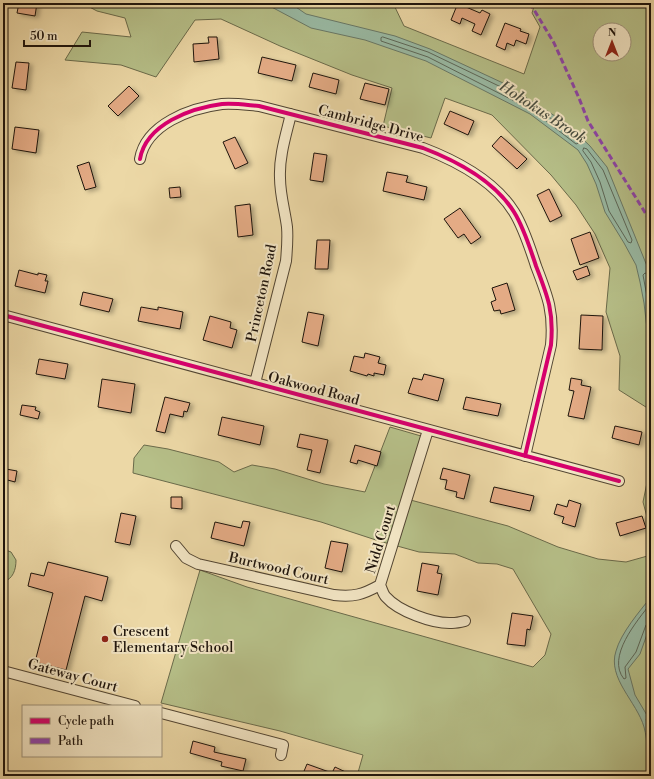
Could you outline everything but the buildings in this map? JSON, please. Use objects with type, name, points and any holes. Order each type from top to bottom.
[{"type":"street","name":"Cambridge Drive","points":[[140,159],[144,145],[149,137],[170,121],[187,113],[204,108],[223,104],[241,104],[259,106],[404,142],[444,156],[463,166],[482,179],[506,201],[514,212],[521,226],[552,312],[553,329],[551,346],[525,456]]},
{"type":"street","name":"Princeton Road","points":[[255,383],[286,261],[288,245],[287,228],[281,196],[280,178],[283,144],[291,114]]},
{"type":"street","name":"Oakwood Road","points":[[3,316],[619,481]]},
{"type":"street","name":"Nidd Court","points":[[428,430],[380,585],[384,595],[395,606],[412,614],[451,624],[465,621]]},
{"type":"street","name":"Burtwood Court","points":[[176,546],[186,558],[198,564],[334,595],[350,597],[366,593],[380,585]]},
{"type":"street","name":"Gateway Court","points":[[3,671],[131,705]]},
{"type":"street","points":[[162,713],[283,745],[280,755]]},
{"type":"green space","points":[[82,3],[393,3],[404,26],[524,74],[540,27],[532,13],[535,3],[651,3],[651,412],[649,409],[619,390],[620,356],[606,312],[610,268],[595,234],[576,205],[551,175],[492,115],[445,98],[431,138],[383,126],[392,88],[352,75],[280,46],[221,19],[195,20],[156,77],[121,65],[65,60],[82,32],[131,37],[125,18],[97,11]]},
{"type":"green space","points":[[390,427],[421,436],[403,498],[508,526],[558,547],[598,559],[626,562],[651,555],[651,776],[357,776],[363,755],[280,731],[161,703],[200,570],[247,587],[533,667],[545,655],[551,634],[513,569],[497,564],[478,563],[455,554],[419,552],[321,522],[133,473],[134,458],[144,445],[168,449],[219,462],[234,472],[252,465],[275,469],[324,484],[365,492]]},
{"type":"green space","points":[[651,463],[651,532],[643,502]]},
{"type":"green space","points":[[3,549],[11,552],[16,560],[12,576],[3,582]]},
{"type":"water","name":"Hohokus Brook","points":[[264,3],[290,3],[306,14],[395,36],[430,49],[503,83],[566,123],[590,146],[607,167],[649,271],[651,277],[651,363],[644,303],[636,265],[605,212],[596,184],[587,164],[578,150],[530,114],[426,61],[365,40],[311,28]]},
{"type":"water","points":[[651,597],[651,623],[640,654],[628,669],[635,695],[651,722],[651,776],[646,776],[647,752],[644,727],[619,680],[614,661],[618,644],[622,637]]},
{"type":"waterway","points":[[647,720],[651,714]]},
{"type":"marked path","points":[[530,3],[554,43],[588,121],[651,222]]},
{"type":"cycle path","points":[[140,159],[144,147],[151,136],[160,127],[172,120],[197,109],[222,104],[236,104],[259,106],[423,148],[449,159],[485,181],[506,201],[521,225],[544,287],[551,314],[551,345],[525,456]]},
{"type":"cycle path","points":[[3,315],[619,481]]},
{"type":"place","name":"Crescent Elementary School","points":[[105,639]]}]
